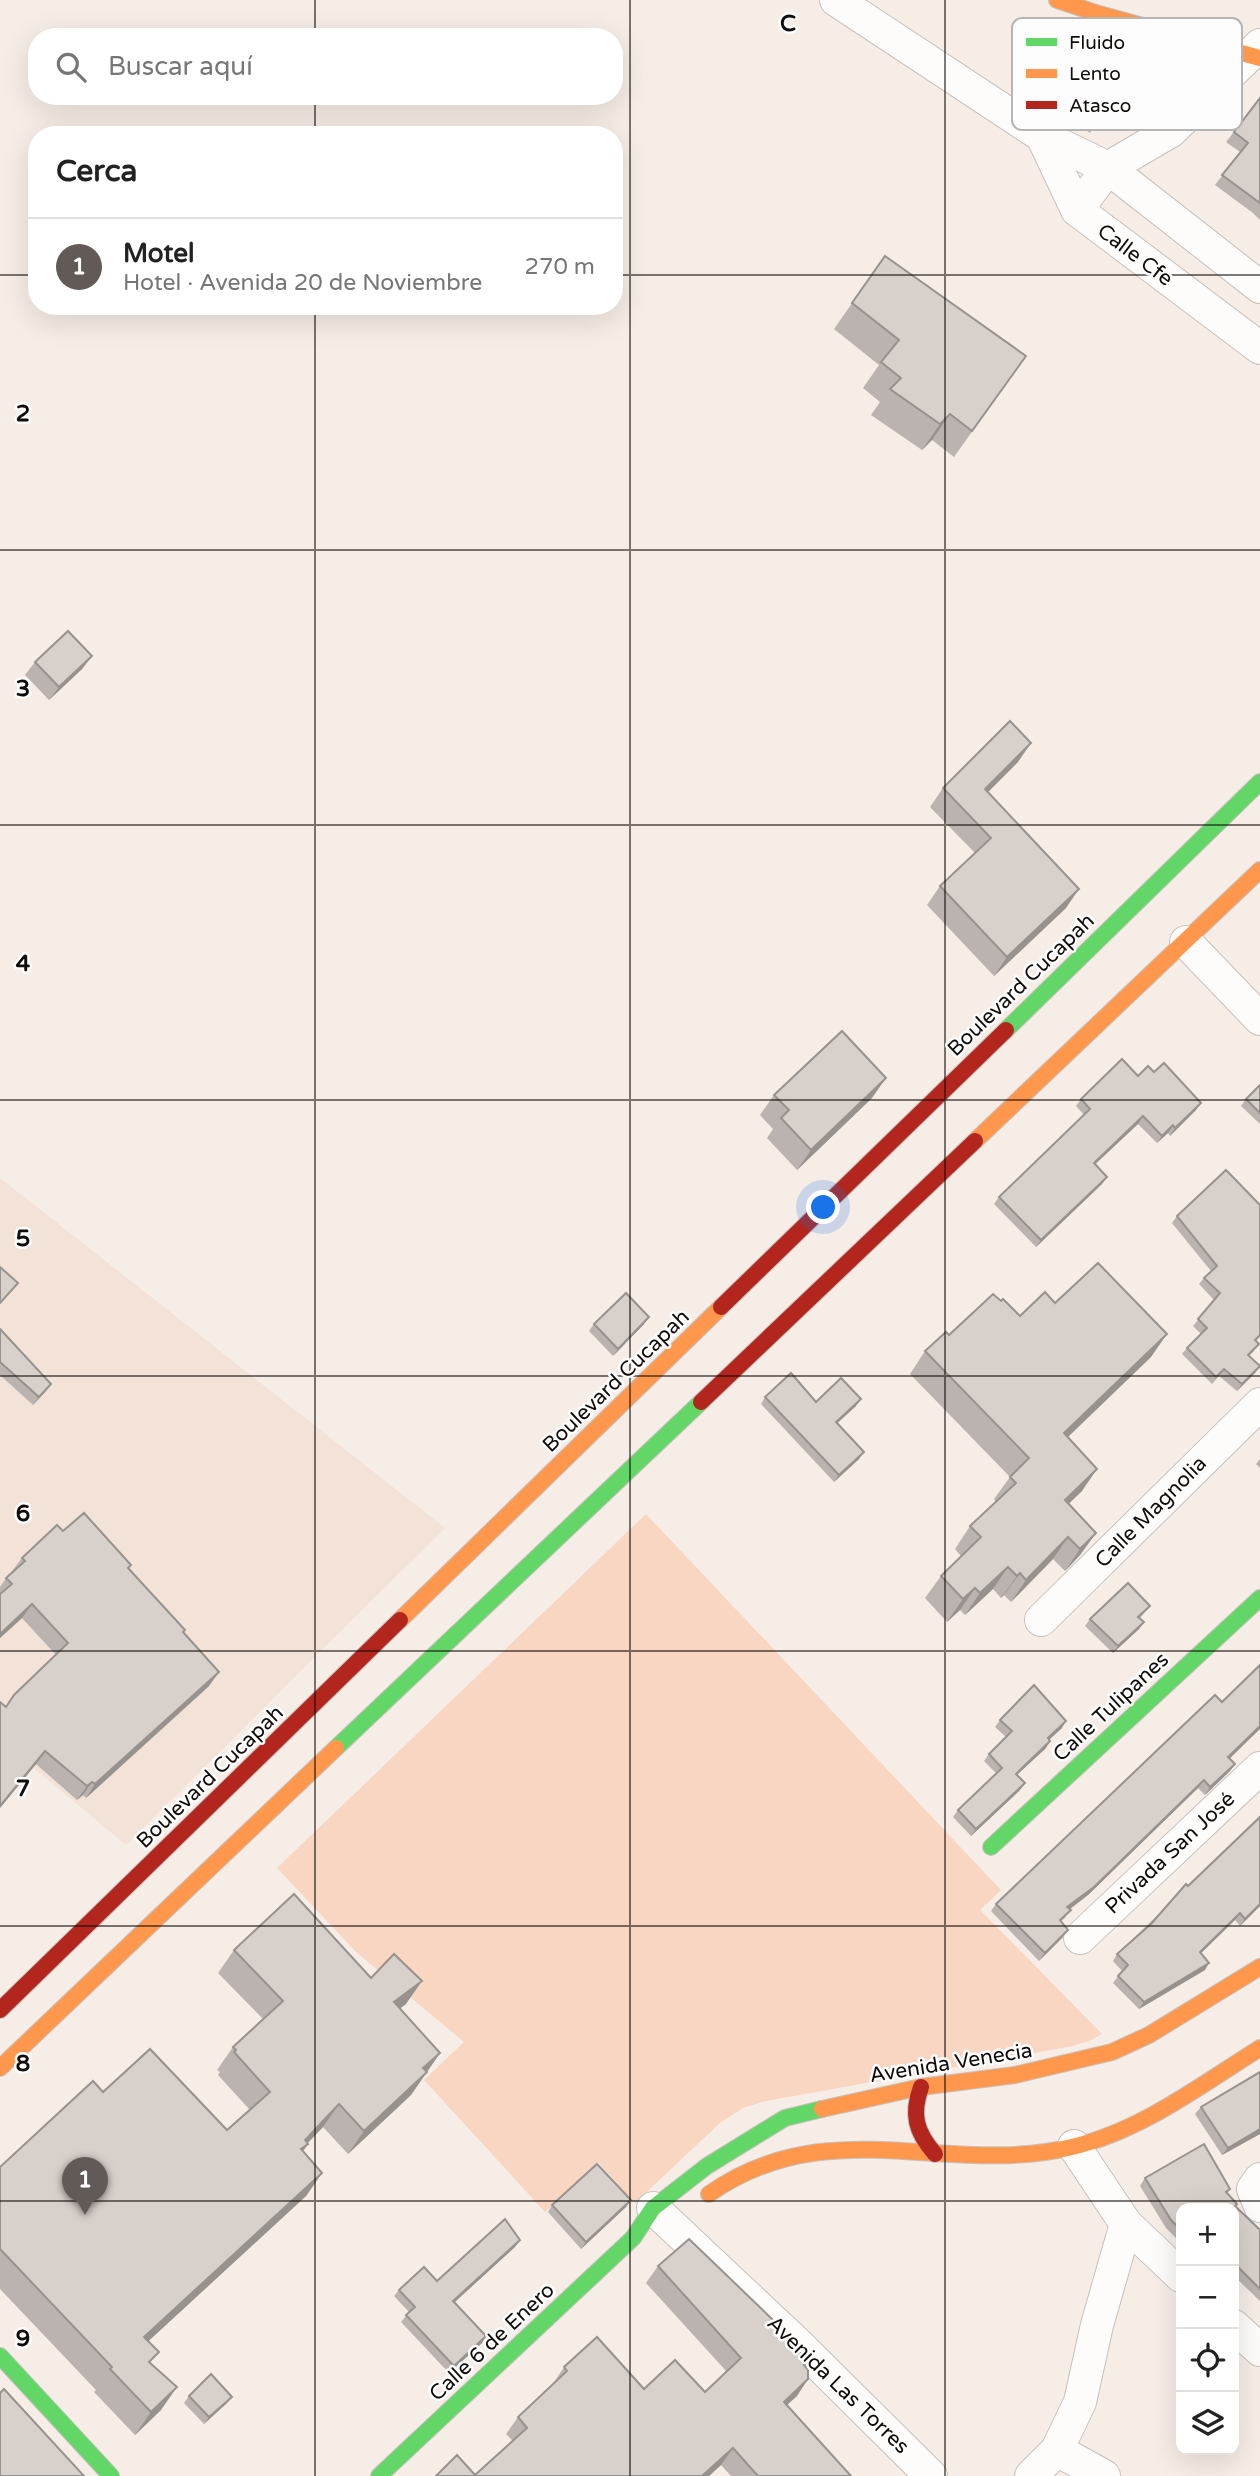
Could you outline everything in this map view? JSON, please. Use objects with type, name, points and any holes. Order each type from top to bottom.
[{"type":"main road","points":[[1057,0],[1125,18]]},
{"type":"main road","name":"Boulevard Cucapah","points":[[0,2010],[1260,782]]},
{"type":"main road","points":[[0,2068],[1260,870]]},
{"type":"main road","name":"Calle Tulipanes","points":[[991,1847],[1260,1598]]},
{"type":"main road","name":"Avenida Venecia","points":[[666,2214],[715,2161],[785,2118],[921,2087],[1015,2075],[1112,2052],[1149,2035],[1260,1967]]},
{"type":"main road","points":[[699,2200],[741,2173],[787,2159],[823,2152],[868,2148],[935,2154],[1026,2154],[1074,2146],[1130,2125],[1260,2048]]},
{"type":"main road","points":[[921,2087],[914,2113],[915,2124],[923,2141],[935,2154]]},
{"type":"main road","name":"Calle 6 de Enero","points":[[379,2476],[633,2238],[666,2214]]},
{"type":"main road","points":[[0,2356],[111,2476]]},
{"type":"street","points":[[836,0],[1012,116]]},
{"type":"street","points":[[1242,66],[1256,53]]},
{"type":"street","points":[[1033,130],[1108,168],[1260,287]]},
{"type":"street","points":[[1077,210],[1108,168],[1172,130]]},
{"type":"street","name":"Calle Cfe","points":[[1042,136],[1077,210],[1260,348]]},
{"type":"street","points":[[1186,942],[1260,1019]]},
{"type":"street","name":"Calle Magnolia","points":[[1041,1620],[1260,1404]]},
{"type":"street","name":"Privada San José","points":[[1080,1938],[1260,1768]]},
{"type":"street","points":[[1074,2146],[1126,2224],[1176,2271]]},
{"type":"street","points":[[1260,2179],[1253,2189],[1260,2206]]},
{"type":"street","name":"Avenida Las Torres","points":[[666,2214],[931,2476]]},
{"type":"street","points":[[1031,2476],[1057,2450],[1080,2402],[1097,2325],[1126,2224]]},
{"type":"street","points":[[1237,2329],[1260,2350]]},
{"type":"street","points":[[1057,2450],[1104,2476]]},
{"type":"shaded area","points":[[0,1178],[445,1528],[126,1845],[0,1740]]},
{"type":"shaded area","points":[[646,1514],[1001,1890],[980,1910],[1102,2034],[1073,2046],[766,2101],[743,2108],[720,2123],[635,2203],[598,2162],[545,2212],[424,2080],[464,2042],[356,1952],[277,1868]]},
{"type":"building","points":[[1260,98],[1260,203],[1222,175],[1248,143],[1234,132],[1242,130],[1242,122]]},
{"type":"building","points":[[885,256],[1026,356],[972,431],[950,414],[940,424],[890,389],[901,378],[881,362],[899,340],[852,303]]},
{"type":"building","points":[[68,631],[92,656],[59,687],[35,662]]},
{"type":"building","points":[[1010,721],[1031,743],[985,789],[1079,889],[1007,957],[940,886],[991,838],[943,788]]},
{"type":"building","points":[[842,1031],[886,1078],[811,1150],[781,1118],[789,1110],[774,1095]]},
{"type":"building","points":[[1122,1059],[1138,1076],[1148,1066],[1154,1072],[1164,1063],[1201,1103],[1175,1128],[1173,1125],[1162,1136],[1143,1116],[1094,1163],[1107,1177],[1041,1240],[999,1197],[1090,1109],[1081,1099]]},
{"type":"building","points":[[1260,1085],[1260,1113],[1246,1099]]},
{"type":"building","points":[[1226,1170],[1260,1205],[1260,1335],[1255,1340],[1259,1344],[1248,1355],[1260,1366],[1242,1384],[1224,1369],[1216,1377],[1187,1348],[1207,1328],[1198,1319],[1220,1293],[1204,1278],[1217,1266],[1177,1216]]},
{"type":"building","points":[[1098,1263],[1167,1334],[1064,1433],[1097,1469],[1065,1500],[1096,1533],[1080,1549],[1068,1537],[1026,1580],[1020,1573],[1017,1576],[1008,1567],[980,1593],[975,1588],[963,1599],[941,1576],[981,1537],[970,1526],[1016,1483],[1010,1477],[1029,1458],[925,1351],[946,1332],[949,1335],[993,1294],[1001,1301],[1003,1299],[1020,1316],[1045,1292],[1055,1303]]},
{"type":"building","points":[[0,1267],[18,1283],[0,1303]]},
{"type":"building","points":[[626,1293],[649,1317],[618,1349],[594,1324]]},
{"type":"building","points":[[0,1329],[51,1384],[39,1397],[0,1362]]},
{"type":"building","points":[[791,1373],[816,1402],[841,1378],[861,1399],[836,1422],[864,1452],[839,1475],[765,1397]]},
{"type":"building","points":[[84,1513],[131,1565],[128,1568],[219,1672],[95,1784],[92,1782],[87,1786],[45,1751],[0,1806],[0,1702],[6,1707],[14,1695],[68,1643],[32,1604],[0,1634],[0,1594],[12,1584],[6,1578],[25,1561],[22,1558],[57,1525],[63,1531]]},
{"type":"building","points":[[1128,1583],[1150,1606],[1138,1617],[1144,1622],[1118,1646],[1090,1619]]},
{"type":"building","points":[[1260,1665],[1260,1726],[1228,1757],[1235,1764],[1210,1787],[1204,1780],[1094,1887],[1067,1907],[1071,1910],[1060,1920],[1068,1930],[1045,1953],[996,1904],[1215,1695],[1222,1702]]},
{"type":"building","points":[[1034,1685],[1066,1721],[1016,1774],[1025,1783],[976,1829],[958,1810],[1002,1768],[989,1754],[1012,1731],[1000,1720]]},
{"type":"building","points":[[1260,1817],[1260,1904],[1245,1919],[1240,1913],[1200,1952],[1209,1963],[1144,2002],[1118,1976],[1128,1965],[1117,1954],[1151,1924],[1186,1884],[1188,1886]]},
{"type":"building","points":[[294,1894],[371,1978],[394,1954],[422,1981],[394,2002],[440,2053],[423,2068],[427,2072],[364,2131],[339,2104],[305,2140],[308,2144],[301,2149],[322,2173],[144,2337],[159,2352],[149,2362],[177,2387],[151,2412],[0,2249],[0,2167],[93,2081],[103,2092],[150,2049],[227,2130],[270,2092],[234,2052],[236,2050],[233,2047],[283,2001],[234,1950]]},
{"type":"building","points":[[1260,2072],[1260,2129],[1228,2148],[1201,2107]]},
{"type":"building","points":[[1204,2144],[1230,2189],[1226,2192],[1236,2203],[1176,2203],[1176,2225],[1145,2178]]},
{"type":"building","points":[[597,2164],[631,2200],[586,2242],[552,2205]]},
{"type":"building","points":[[1239,2210],[1260,2230],[1260,2289],[1239,2268]]},
{"type":"building","points":[[505,2219],[520,2240],[453,2301],[486,2336],[454,2366],[406,2315],[415,2307],[399,2290],[424,2267],[437,2281]]},
{"type":"building","points":[[689,2239],[797,2343],[794,2346],[808,2361],[804,2365],[808,2370],[808,2379],[784,2402],[851,2476],[758,2476],[733,2448],[702,2476],[436,2476],[457,2455],[475,2475],[527,2428],[518,2417],[567,2371],[564,2367],[597,2337],[644,2389],[675,2360],[705,2392],[741,2358],[658,2266]]},
{"type":"building","points":[[211,2374],[232,2397],[209,2417],[189,2396]]},
{"type":"building","points":[[4,2389],[84,2476],[0,2476],[0,2393]]},
{"type":"traffic: fast","points":[[1006,1030],[1260,782]]},
{"type":"traffic: fast","points":[[336,1748],[701,1402]]},
{"type":"traffic: fast","points":[[991,1847],[1260,1598]]},
{"type":"traffic: fast","points":[[379,2476],[633,2238],[653,2208],[707,2166],[785,2118],[822,2109]]},
{"type":"traffic: fast","points":[[0,2356],[111,2476]]},
{"type":"traffic: slow","points":[[1057,0],[1114,18]]},
{"type":"traffic: slow","points":[[1242,53],[1260,58]]},
{"type":"traffic: slow","points":[[975,1141],[1260,870]]},
{"type":"traffic: slow","points":[[400,1620],[721,1307]]},
{"type":"traffic: slow","points":[[0,2068],[336,1748]]},
{"type":"traffic: slow","points":[[822,2109],[921,2087],[1015,2075],[1112,2052],[1149,2035],[1260,1967]]},
{"type":"traffic: slow","points":[[709,2194],[754,2169],[799,2155],[843,2150],[1025,2154],[1072,2147],[1097,2140],[1146,2118],[1260,2048]]},
{"type":"traffic: jam","points":[[721,1307],[1006,1030]]},
{"type":"traffic: jam","points":[[701,1402],[975,1141]]},
{"type":"traffic: jam","points":[[0,2010],[400,1620]]},
{"type":"traffic: jam","points":[[921,2087],[916,2106],[917,2123],[923,2138],[935,2154]]},
{"type":"place","name":"Motel","points":[[85,2215]]}]
